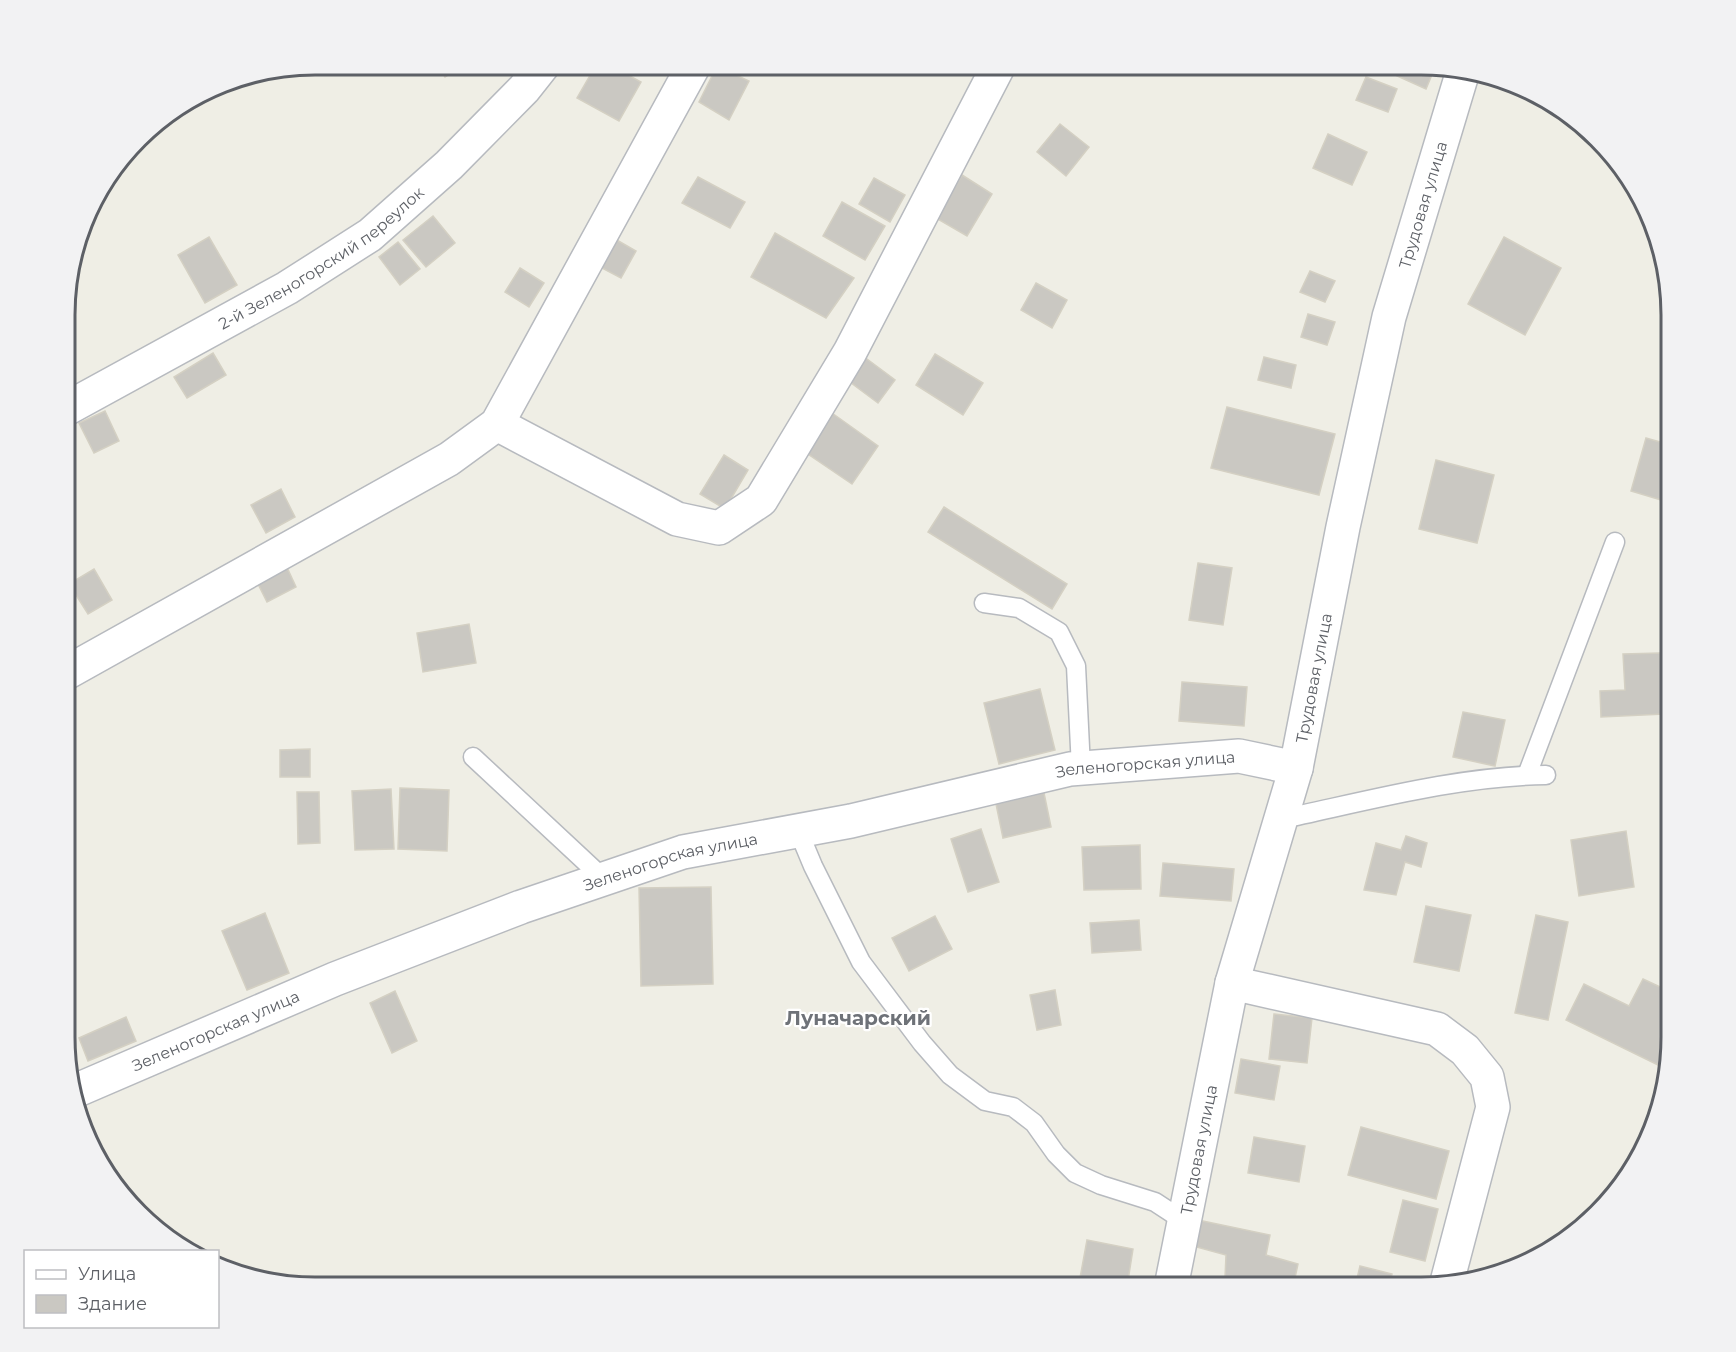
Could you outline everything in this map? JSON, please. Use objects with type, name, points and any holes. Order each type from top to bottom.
[{"type":"street","name":"2-й Зеленогорский переулок","points":[[75,404],[287,288],[370,235],[449,165],[535,75]]},
{"type":"street","points":[[75,668],[449,459],[497,424],[689,75]]},
{"type":"street","points":[[497,424],[677,519],[719,528],[761,500],[850,352],[994,75]]},
{"type":"street","name":"Трудовая улица","points":[[1173,1277],[1232,983],[1296,768],[1343,527],[1389,317],[1461,79]]},
{"type":"street","name":"Зеленогорская улица","points":[[81,1088],[335,979],[521,907],[683,852],[851,821],[1070,769],[1239,756],[1296,768]]},
{"type":"street","points":[[1232,983],[1437,1029],[1465,1050],[1487,1077],[1493,1107],[1449,1275]]},
{"type":"lane","points":[[1527,775],[1616,542]]},
{"type":"lane","points":[[984,603],[1019,608],[1059,632],[1076,666],[1081,768]]},
{"type":"lane","points":[[472,757],[604,879]]},
{"type":"lane","points":[[1282,819],[1439,786],[1527,775],[1546,775]]},
{"type":"lane","points":[[798,831],[861,962],[922,1043],[950,1075],[985,1101],[1014,1107],[1034,1123],[1056,1154],[1075,1173],[1101,1185],[1155,1202],[1184,1221]]},
{"type":"building","points":[[590,75],[628,75],[641,82],[619,121],[577,98]]},
{"type":"building","points":[[712,75],[736,75],[749,81],[729,120],[699,102]]},
{"type":"building","points":[[1395,75],[1432,76],[1426,89]]},
{"type":"building","points":[[1366,77],[1397,89],[1388,112],[1356,100]]},
{"type":"building","points":[[1060,124],[1089,147],[1066,176],[1037,152]]},
{"type":"building","points":[[1328,134],[1367,152],[1352,185],[1313,168]]},
{"type":"building","points":[[962,175],[992,194],[967,236],[936,218]]},
{"type":"building","points":[[698,177],[745,202],[730,228],[682,203]]},
{"type":"building","points":[[874,178],[905,195],[890,222],[859,204]]},
{"type":"building","points":[[842,202],[885,226],[865,260],[823,236]]},
{"type":"building","points":[[433,216],[455,243],[426,267],[403,240]]},
{"type":"building","points":[[775,233],[854,278],[826,318],[751,277]]},
{"type":"building","points":[[209,237],[237,285],[205,303],[178,255]]},
{"type":"building","points":[[1504,237],[1561,268],[1525,335],[1468,304]]},
{"type":"building","points":[[615,239],[636,251],[621,278],[600,267]]},
{"type":"building","points":[[398,242],[420,269],[400,285],[379,257]]},
{"type":"building","points":[[520,268],[544,283],[529,307],[505,292]]},
{"type":"building","points":[[1310,271],[1335,281],[1325,302],[1300,292]]},
{"type":"building","points":[[1036,283],[1067,300],[1052,328],[1021,310]]},
{"type":"building","points":[[1308,314],[1335,322],[1327,345],[1301,337]]},
{"type":"building","points":[[213,353],[226,375],[187,398],[174,377]]},
{"type":"building","points":[[935,354],[983,383],[963,415],[916,385]]},
{"type":"building","points":[[863,356],[895,380],[878,403],[846,379]]},
{"type":"building","points":[[1264,357],[1296,365],[1291,388],[1258,380]]},
{"type":"building","points":[[1227,407],[1335,434],[1319,495],[1211,468]]},
{"type":"building","points":[[105,411],[119,441],[94,453],[79,423]]},
{"type":"building","points":[[832,413],[878,446],[852,484],[805,452]]},
{"type":"building","points":[[1646,438],[1661,442],[1661,500],[1631,491]]},
{"type":"building","points":[[724,455],[748,470],[725,509],[700,494]]},
{"type":"building","points":[[1436,460],[1494,475],[1477,543],[1419,529]]},
{"type":"building","points":[[281,489],[295,517],[266,533],[251,505]]},
{"type":"building","points":[[944,507],[1067,584],[1052,609],[928,532]]},
{"type":"building","points":[[285,563],[296,587],[267,602],[255,578]]},
{"type":"building","points":[[1198,563],[1232,568],[1223,625],[1189,620]]},
{"type":"building","points":[[94,569],[112,600],[88,614],[75,593],[75,580]]},
{"type":"building","points":[[469,624],[476,663],[423,672],[417,633]]},
{"type":"building","points":[[1660,653],[1661,714],[1601,717],[1600,691],[1625,690],[1623,654]]},
{"type":"building","points":[[1182,682],[1247,687],[1244,726],[1179,721]]},
{"type":"building","points":[[1040,689],[1055,750],[999,764],[984,703]]},
{"type":"building","points":[[1463,712],[1505,720],[1495,766],[1453,757]]},
{"type":"building","points":[[310,749],[310,777],[280,777],[280,750]]},
{"type":"building","points":[[400,788],[449,790],[447,851],[398,849]]},
{"type":"building","points":[[391,789],[394,849],[355,850],[352,791]]},
{"type":"building","points":[[297,792],[319,792],[320,843],[298,844]]},
{"type":"building","points":[[1044,793],[1051,827],[1003,838],[996,804]]},
{"type":"building","points":[[981,829],[999,882],[968,892],[951,839]]},
{"type":"building","points":[[1626,831],[1634,887],[1579,896],[1571,840]]},
{"type":"building","points":[[1406,836],[1427,843],[1421,867],[1405,862],[1396,895],[1364,890],[1376,843],[1401,850]]},
{"type":"building","points":[[1140,845],[1141,889],[1084,890],[1082,847]]},
{"type":"building","points":[[1163,863],[1234,869],[1231,901],[1160,896]]},
{"type":"building","points":[[711,887],[713,984],[641,986],[639,888]]},
{"type":"building","points":[[1426,906],[1471,915],[1459,971],[1414,962]]},
{"type":"building","points":[[265,913],[289,973],[247,990],[222,931]]},
{"type":"building","points":[[1536,915],[1568,922],[1548,1020],[1515,1013]]},
{"type":"building","points":[[935,916],[952,949],[909,971],[892,938]]},
{"type":"building","points":[[1139,920],[1141,950],[1092,953],[1090,923]]},
{"type":"building","points":[[1643,979],[1661,987],[1659,1066],[1566,1020],[1584,984],[1629,1006]]},
{"type":"building","points":[[1055,990],[1061,1025],[1037,1030],[1030,995]]},
{"type":"building","points":[[395,991],[417,1041],[392,1053],[370,1003]]},
{"type":"building","points":[[1274,1014],[1312,1018],[1307,1063],[1269,1059]]},
{"type":"building","points":[[126,1017],[136,1041],[88,1061],[79,1038]]},
{"type":"building","points":[[1241,1059],[1280,1066],[1274,1100],[1235,1093]]},
{"type":"building","points":[[1361,1127],[1449,1151],[1436,1199],[1348,1175]]},
{"type":"building","points":[[1254,1137],[1305,1146],[1299,1182],[1248,1173]]},
{"type":"building","points":[[1403,1200],[1438,1209],[1425,1261],[1390,1252]]},
{"type":"building","points":[[1198,1220],[1270,1235],[1266,1255],[1298,1264],[1295,1277],[1225,1277],[1226,1255],[1193,1246]]},
{"type":"building","points":[[1087,1240],[1133,1249],[1129,1277],[1080,1277]]},
{"type":"building","points":[[1360,1266],[1392,1274],[1391,1277],[1357,1277]]},
{"type":"district","name":"Луначарский","points":[[858,1018]]}]
